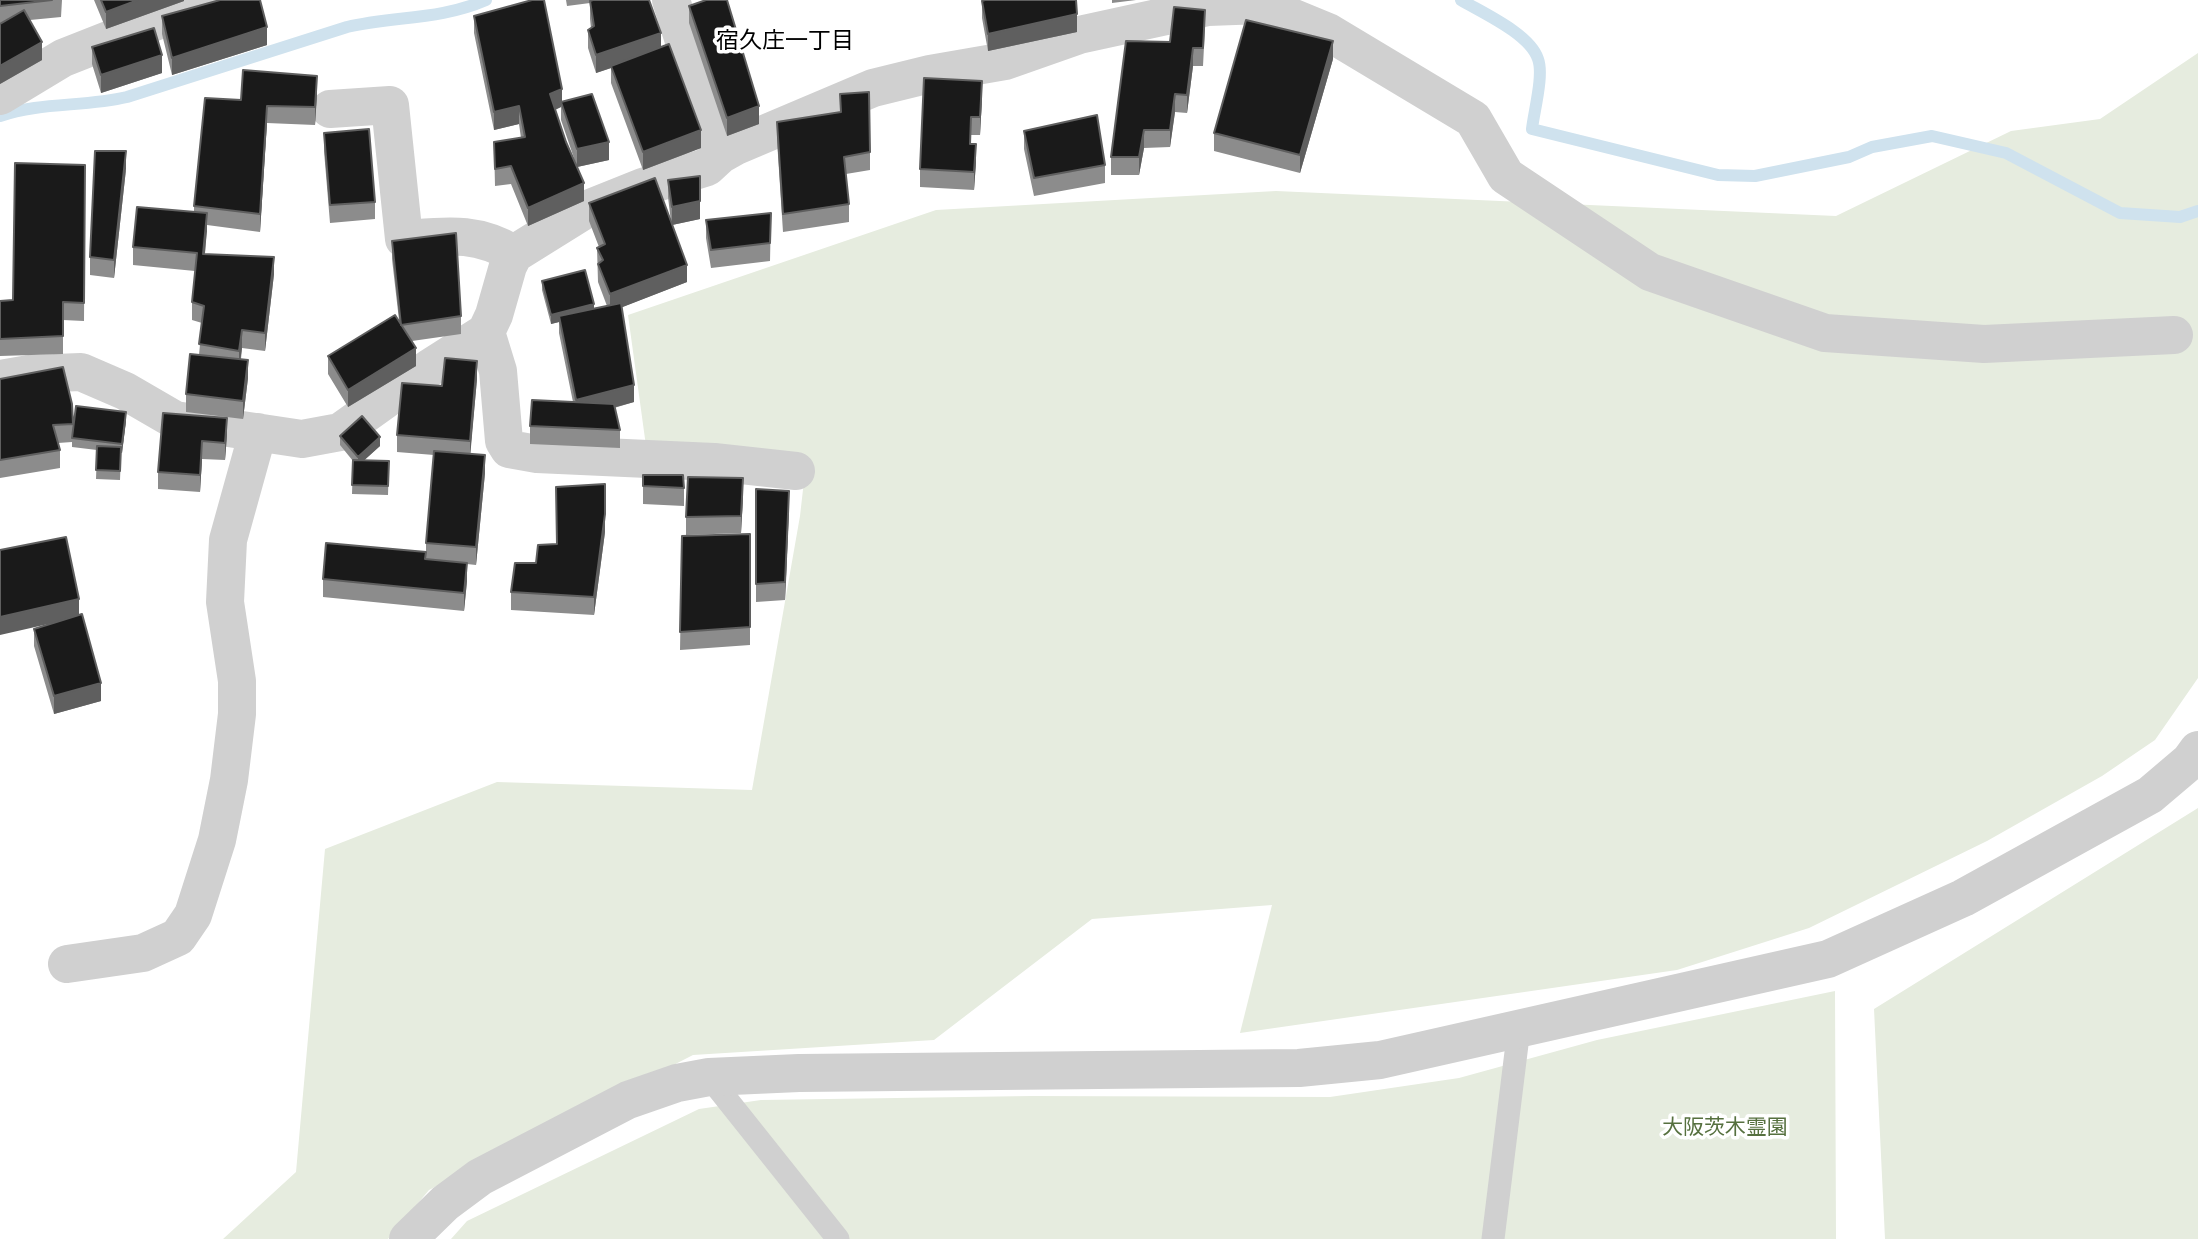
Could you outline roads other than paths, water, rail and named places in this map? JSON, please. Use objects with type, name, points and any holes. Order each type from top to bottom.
[{"type":"street","points":[[0,96],[63,58],[211,0]]},
{"type":"street","points":[[671,0],[720,155]]},
{"type":"street","points":[[0,379],[29,374],[81,372],[125,391],[175,420],[302,439],[340,432],[431,367],[486,332],[514,254],[583,211],[643,187],[707,167],[720,155],[873,88],[930,74],[1005,61],[1079,36],[1208,7],[1262,5],[1328,32],[1473,119],[1506,176],[1650,272],[1825,333],[1984,344],[2174,335]]},
{"type":"street","points":[[330,109],[390,105],[404,239],[461,235],[500,246],[514,254]]},
{"type":"street","points":[[486,332],[498,370],[504,441],[509,449],[537,454],[715,462],[796,471]]},
{"type":"street","points":[[67,964],[142,953],[178,937],[193,915],[217,840],[229,780],[237,714],[237,681],[225,602],[228,540],[258,432]]},
{"type":"street","points":[[408,1239],[445,1203],[480,1177],[628,1100],[677,1083],[709,1077],[799,1073],[1299,1068],[1380,1060],[1828,959],[1963,898],[2150,795],[2190,761],[2198,750]]},
{"type":"lane","points":[[1493,1239],[1519,1028]]},
{"type":"lane","points":[[709,1077],[838,1239]]},
{"type":"waterway","points":[[0,116],[31,109],[127,97],[347,27],[452,11],[486,0]]},
{"type":"waterway","points":[[1461,0],[1516,33],[1526,41],[1538,59],[1540,74],[1532,129],[1718,175],[1755,176],[1849,157],[1872,147],[1932,136],[2006,153],[2120,213],[2180,217],[2198,211]]},
{"type":"district","name":"宿久庄一丁目","points":[[785,42]]},
{"type":"park label","name":"大阪茨木霊園","points":[[1725,1128]]}]
